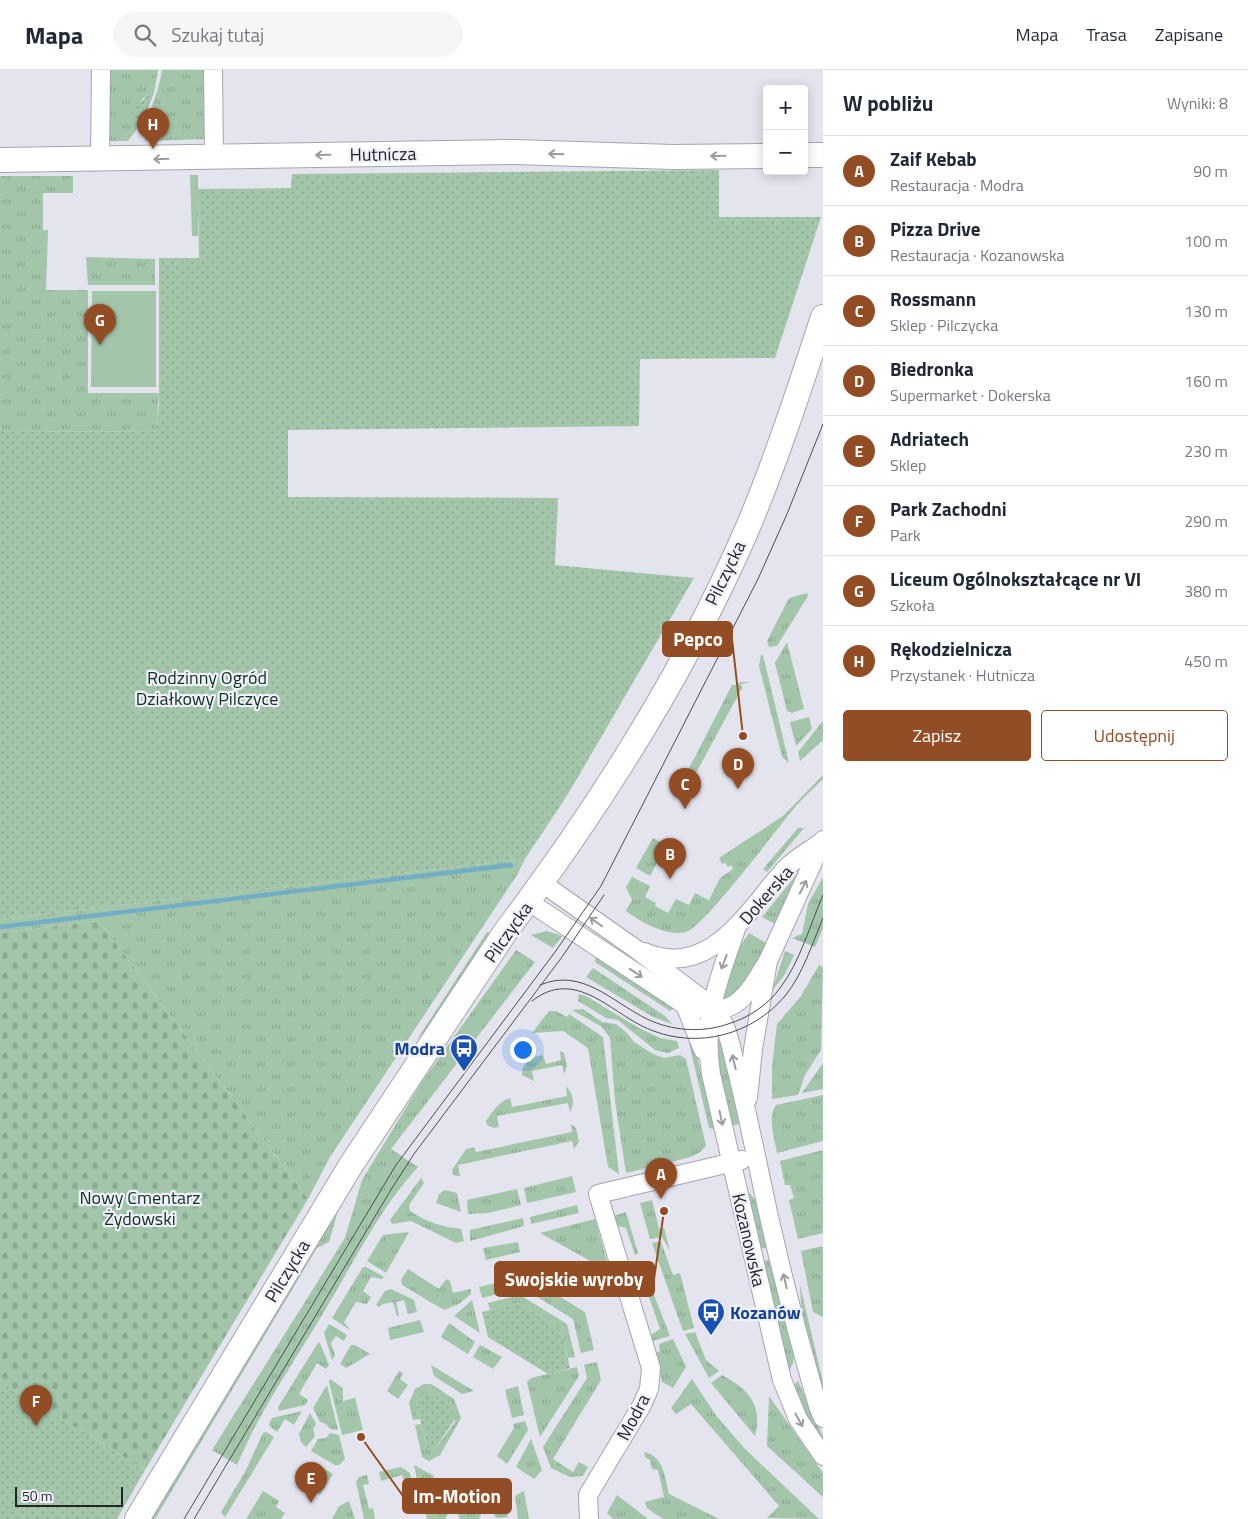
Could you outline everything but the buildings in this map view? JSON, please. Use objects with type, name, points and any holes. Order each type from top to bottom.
[{"type":"street","points":[[100,160],[101,70]]},
{"type":"street","points":[[213,70],[214,158]]},
{"type":"street","name":"Hutnicza","points":[[0,160],[100,160],[515,152],[674,157],[763,156]]},
{"type":"street","points":[[808,155],[823,155]]},
{"type":"street","name":"Pilczycka","points":[[137,1519],[351,1165],[506,931],[536,893],[651,717],[722,583],[788,424],[823,317]]},
{"type":"street","name":"Dokerska","points":[[636,948],[660,958],[678,958],[706,950],[736,929],[788,866],[822,842]]},
{"type":"street","name":"Dokerska","points":[[768,962],[822,842]]},
{"type":"street","name":"Kozanowska","points":[[536,893],[636,948],[713,1005],[727,1030],[748,1108],[756,1157],[805,1363],[823,1418]]},
{"type":"street","name":"Kozanowska","points":[[536,893],[684,1005],[696,1029],[711,1074],[782,1380],[798,1419],[823,1456]]},
{"type":"street","name":"Dokerska","points":[[713,1005],[736,929]]},
{"type":"street","points":[[713,1005],[732,1005],[748,994],[768,962]]},
{"type":"street","name":"Kozanowska","points":[[748,1108],[757,1024],[768,962]]},
{"type":"street","name":"Kozanowska","points":[[684,1005],[713,1005]]},
{"type":"street","name":"Kozanowska","points":[[711,1074],[708,1042],[713,1005]]},
{"type":"street","points":[[731,1162],[756,1157]]},
{"type":"street","name":"Modra","points":[[589,1519],[588,1495],[642,1405],[649,1389],[651,1368],[598,1194],[731,1162]]},
{"type":"street","points":[[782,1380],[794,1376],[805,1363]]},
{"type":"green space","points":[[109,70],[158,70],[154,93],[150,92],[139,102],[136,120],[142,122],[128,141],[110,141]]},
{"type":"green space","points":[[162,70],[209,70],[210,139],[145,141],[149,115]]},
{"type":"green space","points":[[149,92],[154,93],[142,122],[134,118],[132,114],[136,103],[143,100]]},
{"type":"green space","name":"Rodzinny Ogród Działkowy Pilczyce","points":[[719,170],[719,217],[821,217],[775,358],[640,359],[639,426],[288,430],[288,497],[558,498],[555,565],[694,578],[568,794],[525,859],[0,919],[0,431],[156,432],[159,403],[159,258],[199,258],[198,189],[291,188],[292,174]]},
{"type":"green space","points":[[190,175],[198,175],[198,236],[192,236]]},
{"type":"green space","points":[[0,176],[73,176],[73,193],[43,193],[43,230],[48,230],[46,290],[88,290],[88,393],[159,393],[156,432],[0,431]]},
{"type":"green space","points":[[86,257],[155,259],[155,285],[88,285]]},
{"type":"green space","points":[[92,291],[156,291],[156,387],[91,387]]},
{"type":"green space","points":[[807,593],[808,596],[777,646],[769,647],[767,641],[789,598]]},
{"type":"green space","points":[[787,642],[804,709],[792,713],[787,711],[775,663]]},
{"type":"green space","points":[[761,655],[763,655],[789,763],[782,757],[759,666]]},
{"type":"green space","points":[[740,682],[751,682],[741,684],[742,688],[690,784],[680,786],[732,685],[738,685]]},
{"type":"green space","points":[[809,717],[812,729],[796,746],[790,722]]},
{"type":"green space","points":[[823,721],[823,740],[800,761],[798,752]]},
{"type":"green space","points":[[823,775],[823,779],[796,806],[741,875],[709,913],[695,926],[686,932],[671,932],[654,928],[626,911],[632,900],[626,887],[632,877],[650,886],[645,897],[656,903],[655,906],[668,913],[676,899],[689,905],[695,893],[709,900],[720,878],[733,869],[731,865],[728,867],[725,863],[722,864],[719,858],[783,816]]},
{"type":"green space","points":[[798,828],[804,828],[767,872],[763,869]]},
{"type":"green space","points":[[653,838],[669,847],[665,850],[658,847],[655,854],[660,857],[650,876],[636,868]]},
{"type":"green space","points":[[525,859],[517,875],[330,1157],[308,1199],[99,921],[0,933],[0,919]]},
{"type":"green space","points":[[801,869],[775,924],[762,917]]},
{"type":"green space","points":[[823,877],[823,928],[815,947],[792,938],[802,934],[808,904]]},
{"type":"green space","name":"Nowy Cmentarz Żydowski","points":[[99,921],[308,1199],[145,1470],[0,1381],[0,933]]},
{"type":"green space","points":[[547,931],[562,936],[553,948],[531,935]]},
{"type":"green space","points":[[487,932],[491,934],[438,1017],[416,1041]]},
{"type":"green space","points":[[749,933],[766,943],[758,962],[745,983],[723,1003],[721,997],[735,954]]},
{"type":"green space","points":[[516,950],[535,962],[391,1149],[418,1167],[404,1183],[368,1236],[267,1405],[237,1465],[212,1450],[345,1238],[362,1180],[421,1083]]},
{"type":"green space","points":[[785,951],[794,955],[785,974],[772,991]]},
{"type":"green space","points":[[596,956],[674,1008],[670,1011],[595,962]]},
{"type":"green space","points":[[819,965],[823,967],[821,1050],[805,1075],[798,1095],[772,1099],[772,1066],[777,1024],[801,996]]},
{"type":"green space","points":[[593,968],[665,1016],[672,1024],[653,1017],[586,977]]},
{"type":"green space","points":[[579,994],[586,996],[637,1027],[660,1038],[677,1041],[679,1048],[668,1053],[655,1050],[618,1020],[606,1018],[578,1001]]},
{"type":"green space","points":[[583,1009],[602,1022],[616,1024],[634,1042],[653,1054],[664,1058],[680,1055],[686,1059],[706,1146],[700,1152],[691,1157],[626,1173],[615,1101],[610,1038],[602,1027],[572,1010]]},
{"type":"green space","points":[[549,1011],[556,1011],[567,1017],[569,1014],[603,1037],[619,1174],[608,1167],[588,1048],[563,1031],[532,1033]]},
{"type":"green space","points":[[717,1040],[722,1043],[739,1124],[730,1126],[717,1064]]},
{"type":"green space","points":[[689,1043],[694,1043],[714,1129],[709,1128]]},
{"type":"green space","points":[[560,1051],[564,1053],[567,1066],[564,1074],[562,1065],[532,1071],[534,1081],[522,1075],[522,1070],[526,1063],[535,1057],[543,1055],[546,1064],[561,1060]]},
{"type":"green space","points":[[823,1063],[823,1089],[802,1093]]},
{"type":"green space","points":[[566,1086],[572,1098],[570,1112],[568,1103],[497,1116],[499,1127],[494,1128],[487,1125],[486,1121],[499,1104],[510,1098],[512,1107],[567,1096]]},
{"type":"green space","points":[[823,1095],[823,1141],[777,1153],[772,1122],[773,1110],[776,1105]]},
{"type":"green space","points":[[571,1124],[576,1128],[579,1142],[574,1149],[572,1141],[458,1165],[460,1176],[453,1175],[452,1170],[466,1149],[474,1147],[476,1152],[572,1132]]},
{"type":"green space","points":[[823,1150],[823,1233],[798,1239],[789,1200],[794,1198],[790,1185],[785,1185],[780,1161]]},
{"type":"green space","points":[[572,1176],[576,1192],[527,1203],[524,1188]]},
{"type":"green space","points":[[421,1178],[424,1183],[409,1205],[410,1211],[435,1223],[461,1229],[464,1241],[456,1243],[411,1221],[392,1224],[390,1220]]},
{"type":"green space","points":[[517,1189],[521,1205],[488,1213],[468,1214],[467,1200]]},
{"type":"green space","points":[[746,1189],[757,1202],[769,1247],[759,1249]]},
{"type":"green space","points":[[445,1190],[457,1193],[461,1212],[436,1203],[439,1194]]},
{"type":"green space","points":[[343,1193],[329,1242],[317,1248],[155,1519],[145,1519]]},
{"type":"green space","points":[[652,1200],[659,1229],[664,1228],[670,1251],[662,1237],[650,1239],[640,1203]]},
{"type":"green space","points":[[577,1205],[579,1213],[531,1224],[530,1217]]},
{"type":"green space","points":[[626,1212],[638,1253],[635,1255],[626,1228],[615,1225],[613,1216]]},
{"type":"green space","points":[[523,1218],[524,1226],[470,1241],[470,1230]]},
{"type":"green space","points":[[595,1219],[610,1272],[540,1233]]},
{"type":"green space","points":[[409,1232],[386,1273],[367,1261],[383,1235]]},
{"type":"green space","points":[[518,1242],[520,1252],[486,1260],[483,1248]]},
{"type":"green space","points":[[661,1242],[673,1275],[680,1273],[694,1328],[683,1331],[652,1243]]},
{"type":"green space","points":[[823,1246],[823,1317],[813,1312],[801,1251]]},
{"type":"green space","points":[[771,1259],[794,1354],[793,1364],[789,1370],[761,1262]]},
{"type":"green space","points":[[363,1267],[384,1277],[382,1279],[371,1277],[363,1291],[371,1297],[367,1304],[356,1302],[344,1322],[350,1330],[332,1318]]},
{"type":"green space","points":[[408,1269],[439,1289],[446,1279],[450,1281],[453,1293],[471,1289],[471,1294],[459,1304],[444,1310],[402,1285],[401,1280]]},
{"type":"green space","points":[[645,1272],[670,1336],[652,1341],[651,1335],[660,1329],[641,1273]]},
{"type":"green space","points":[[526,1276],[585,1312],[594,1350],[581,1353],[573,1319],[523,1288],[482,1298],[479,1287]]},
{"type":"green space","points":[[800,1285],[823,1382],[823,1397],[802,1319]]},
{"type":"green space","points":[[391,1289],[414,1300],[417,1312],[408,1314],[404,1300],[396,1302],[399,1315],[397,1316],[393,1302],[379,1307],[376,1305],[385,1291]]},
{"type":"green space","points":[[520,1295],[567,1324],[575,1357],[568,1358],[561,1329],[519,1303],[490,1310],[488,1303]]},
{"type":"green space","points":[[472,1300],[480,1333],[454,1316]]},
{"type":"green space","points":[[519,1303],[561,1329],[570,1368],[548,1374],[488,1337],[482,1312]]},
{"type":"green space","points":[[420,1320],[424,1332],[390,1340],[388,1328]]},
{"type":"green space","points":[[449,1323],[475,1342],[468,1354],[441,1337]]},
{"type":"green space","points":[[329,1324],[347,1335],[344,1341],[336,1336],[331,1343],[335,1355],[332,1360],[324,1333]]},
{"type":"green space","points":[[695,1332],[706,1360],[719,1371],[709,1378],[685,1334]]},
{"type":"green space","points":[[673,1339],[686,1367],[673,1388],[662,1382],[655,1353],[660,1351],[659,1344]]},
{"type":"green space","points":[[318,1343],[320,1343],[329,1365],[326,1369],[317,1363],[299,1394],[308,1400],[305,1405],[279,1411],[278,1407]]},
{"type":"green space","points":[[351,1345],[355,1345],[370,1354],[346,1368],[340,1364]]},
{"type":"green space","points":[[480,1345],[502,1357],[493,1369],[473,1357]]},
{"type":"green space","points":[[597,1362],[601,1380],[553,1459],[573,1472],[579,1462],[588,1467],[583,1476],[570,1477],[551,1468],[543,1447],[587,1378],[584,1365]]},
{"type":"green space","points":[[431,1365],[474,1391],[462,1394],[434,1376]]},
{"type":"green space","points":[[577,1367],[579,1376],[540,1437],[527,1382],[531,1378]]},
{"type":"green space","points":[[399,1371],[403,1373],[400,1379],[408,1385],[398,1399],[387,1391]]},
{"type":"green space","points":[[722,1375],[739,1386],[751,1399],[757,1415],[755,1436],[711,1383]]},
{"type":"green space","points":[[330,1379],[343,1388],[343,1401],[355,1398],[363,1430],[342,1435],[329,1382]]},
{"type":"green space","points":[[692,1379],[715,1414],[744,1448],[819,1519],[767,1518],[779,1506],[691,1404],[676,1414],[671,1408]]},
{"type":"green space","points":[[0,1381],[145,1470],[117,1519],[0,1519]]},
{"type":"green space","points":[[798,1381],[823,1436],[823,1445],[806,1418],[793,1386]]},
{"type":"green space","points":[[424,1384],[431,1384],[454,1399],[461,1418],[440,1455],[429,1461],[422,1457],[415,1425],[421,1424],[427,1448],[434,1450],[455,1422],[450,1404],[427,1390],[416,1402],[420,1419],[413,1420],[409,1403],[415,1389]]},
{"type":"green space","points":[[327,1385],[338,1430],[330,1429],[326,1424],[320,1422],[313,1408]]},
{"type":"green space","points":[[518,1386],[524,1415],[512,1418],[505,1390]]},
{"type":"green space","points":[[427,1390],[450,1404],[455,1419],[434,1450],[427,1448],[416,1402],[423,1392]]},
{"type":"green space","points":[[769,1396],[823,1473],[823,1497],[767,1446]]},
{"type":"green space","points":[[302,1411],[294,1425],[285,1419],[277,1432],[270,1427],[269,1424],[272,1418]]},
{"type":"green space","points":[[310,1413],[316,1424],[313,1429],[315,1436],[306,1447],[301,1442],[299,1434]]},
{"type":"green space","points":[[525,1421],[528,1430],[507,1464],[497,1456],[514,1428],[513,1424]]},
{"type":"green space","points":[[266,1432],[274,1437],[225,1517],[221,1512],[245,1472],[263,1433]]},
{"type":"green space","points":[[330,1433],[339,1435],[345,1459],[339,1465],[335,1465],[311,1451],[318,1439],[326,1438]]},
{"type":"green space","points":[[531,1439],[542,1470],[534,1479],[516,1467]]},
{"type":"green space","points":[[644,1452],[651,1454],[660,1463],[669,1494],[719,1519],[663,1519],[647,1508],[645,1502],[664,1497],[658,1470],[652,1469],[650,1460],[645,1457]]},
{"type":"green space","points":[[414,1465],[434,1476],[427,1488],[419,1490]]},
{"type":"green space","points":[[401,1467],[410,1473],[414,1492],[408,1494],[402,1475],[381,1481],[379,1472]]},
{"type":"green space","points":[[323,1468],[333,1474],[320,1495],[310,1489]]},
{"type":"green space","points":[[367,1475],[369,1484],[363,1485],[369,1509],[373,1508],[375,1519],[364,1519],[356,1482],[359,1477]]},
{"type":"green space","points":[[454,1490],[460,1494],[445,1519],[427,1519],[422,1498],[429,1496],[432,1509],[446,1504]]},
{"type":"green space","points":[[263,1491],[279,1501],[276,1507],[285,1513],[281,1519],[246,1519]]},
{"type":"green space","points":[[524,1491],[529,1519],[518,1519],[515,1496]]},
{"type":"green space","points":[[617,1495],[648,1519],[613,1519],[607,1513]]},
{"type":"green space","points":[[497,1497],[504,1500],[508,1517],[496,1518],[492,1512],[485,1512],[482,1501]]},
{"type":"green space","points":[[349,1501],[355,1519],[332,1519],[339,1506]]},
{"type":"green space","points":[[477,1502],[481,1515],[479,1519],[460,1519],[457,1513]]},
{"type":"waterway","points":[[0,927],[511,865]]},
{"type":"tram line","points":[[184,1519],[396,1165],[555,952],[601,886],[758,579],[787,514],[823,424]]},
{"type":"tram line","points":[[194,1519],[414,1154],[562,957],[604,895]]},
{"type":"tram line","points":[[540,985],[570,980],[583,983],[647,1019],[667,1026],[698,1030],[728,1024],[757,1010],[770,1000],[780,988],[799,955],[823,895]]},
{"type":"tram line","points":[[532,1001],[548,992],[564,989],[579,991],[608,1005],[636,1023],[669,1036],[705,1038],[723,1035],[757,1020],[785,996],[802,969],[823,918]]},
{"type":"place","name":"Rękodzielnicza","points":[[153,149]]},
{"type":"place","name":"Liceum Ogólnokształcące nr VI","points":[[100,345]]},
{"type":"place","name":"Pepco","points":[[743,736]]},
{"type":"place","name":"Biedronka","points":[[738,789]]},
{"type":"place","name":"Rossmann","points":[[685,809]]},
{"type":"place","name":"Pizza Drive","points":[[670,879]]},
{"type":"place","name":"Modra","points":[[464,1072]]},
{"type":"place","name":"Zaif Kebab","points":[[661,1199]]},
{"type":"place","name":"Swojskie wyroby","points":[[664,1211]]},
{"type":"place","name":"Kozanów","points":[[711,1336]]},
{"type":"place","name":"Park Zachodni","points":[[36,1426]]},
{"type":"place","name":"Im-Motion","points":[[361,1437]]},
{"type":"place","name":"Adriatech","points":[[311,1503]]}]
